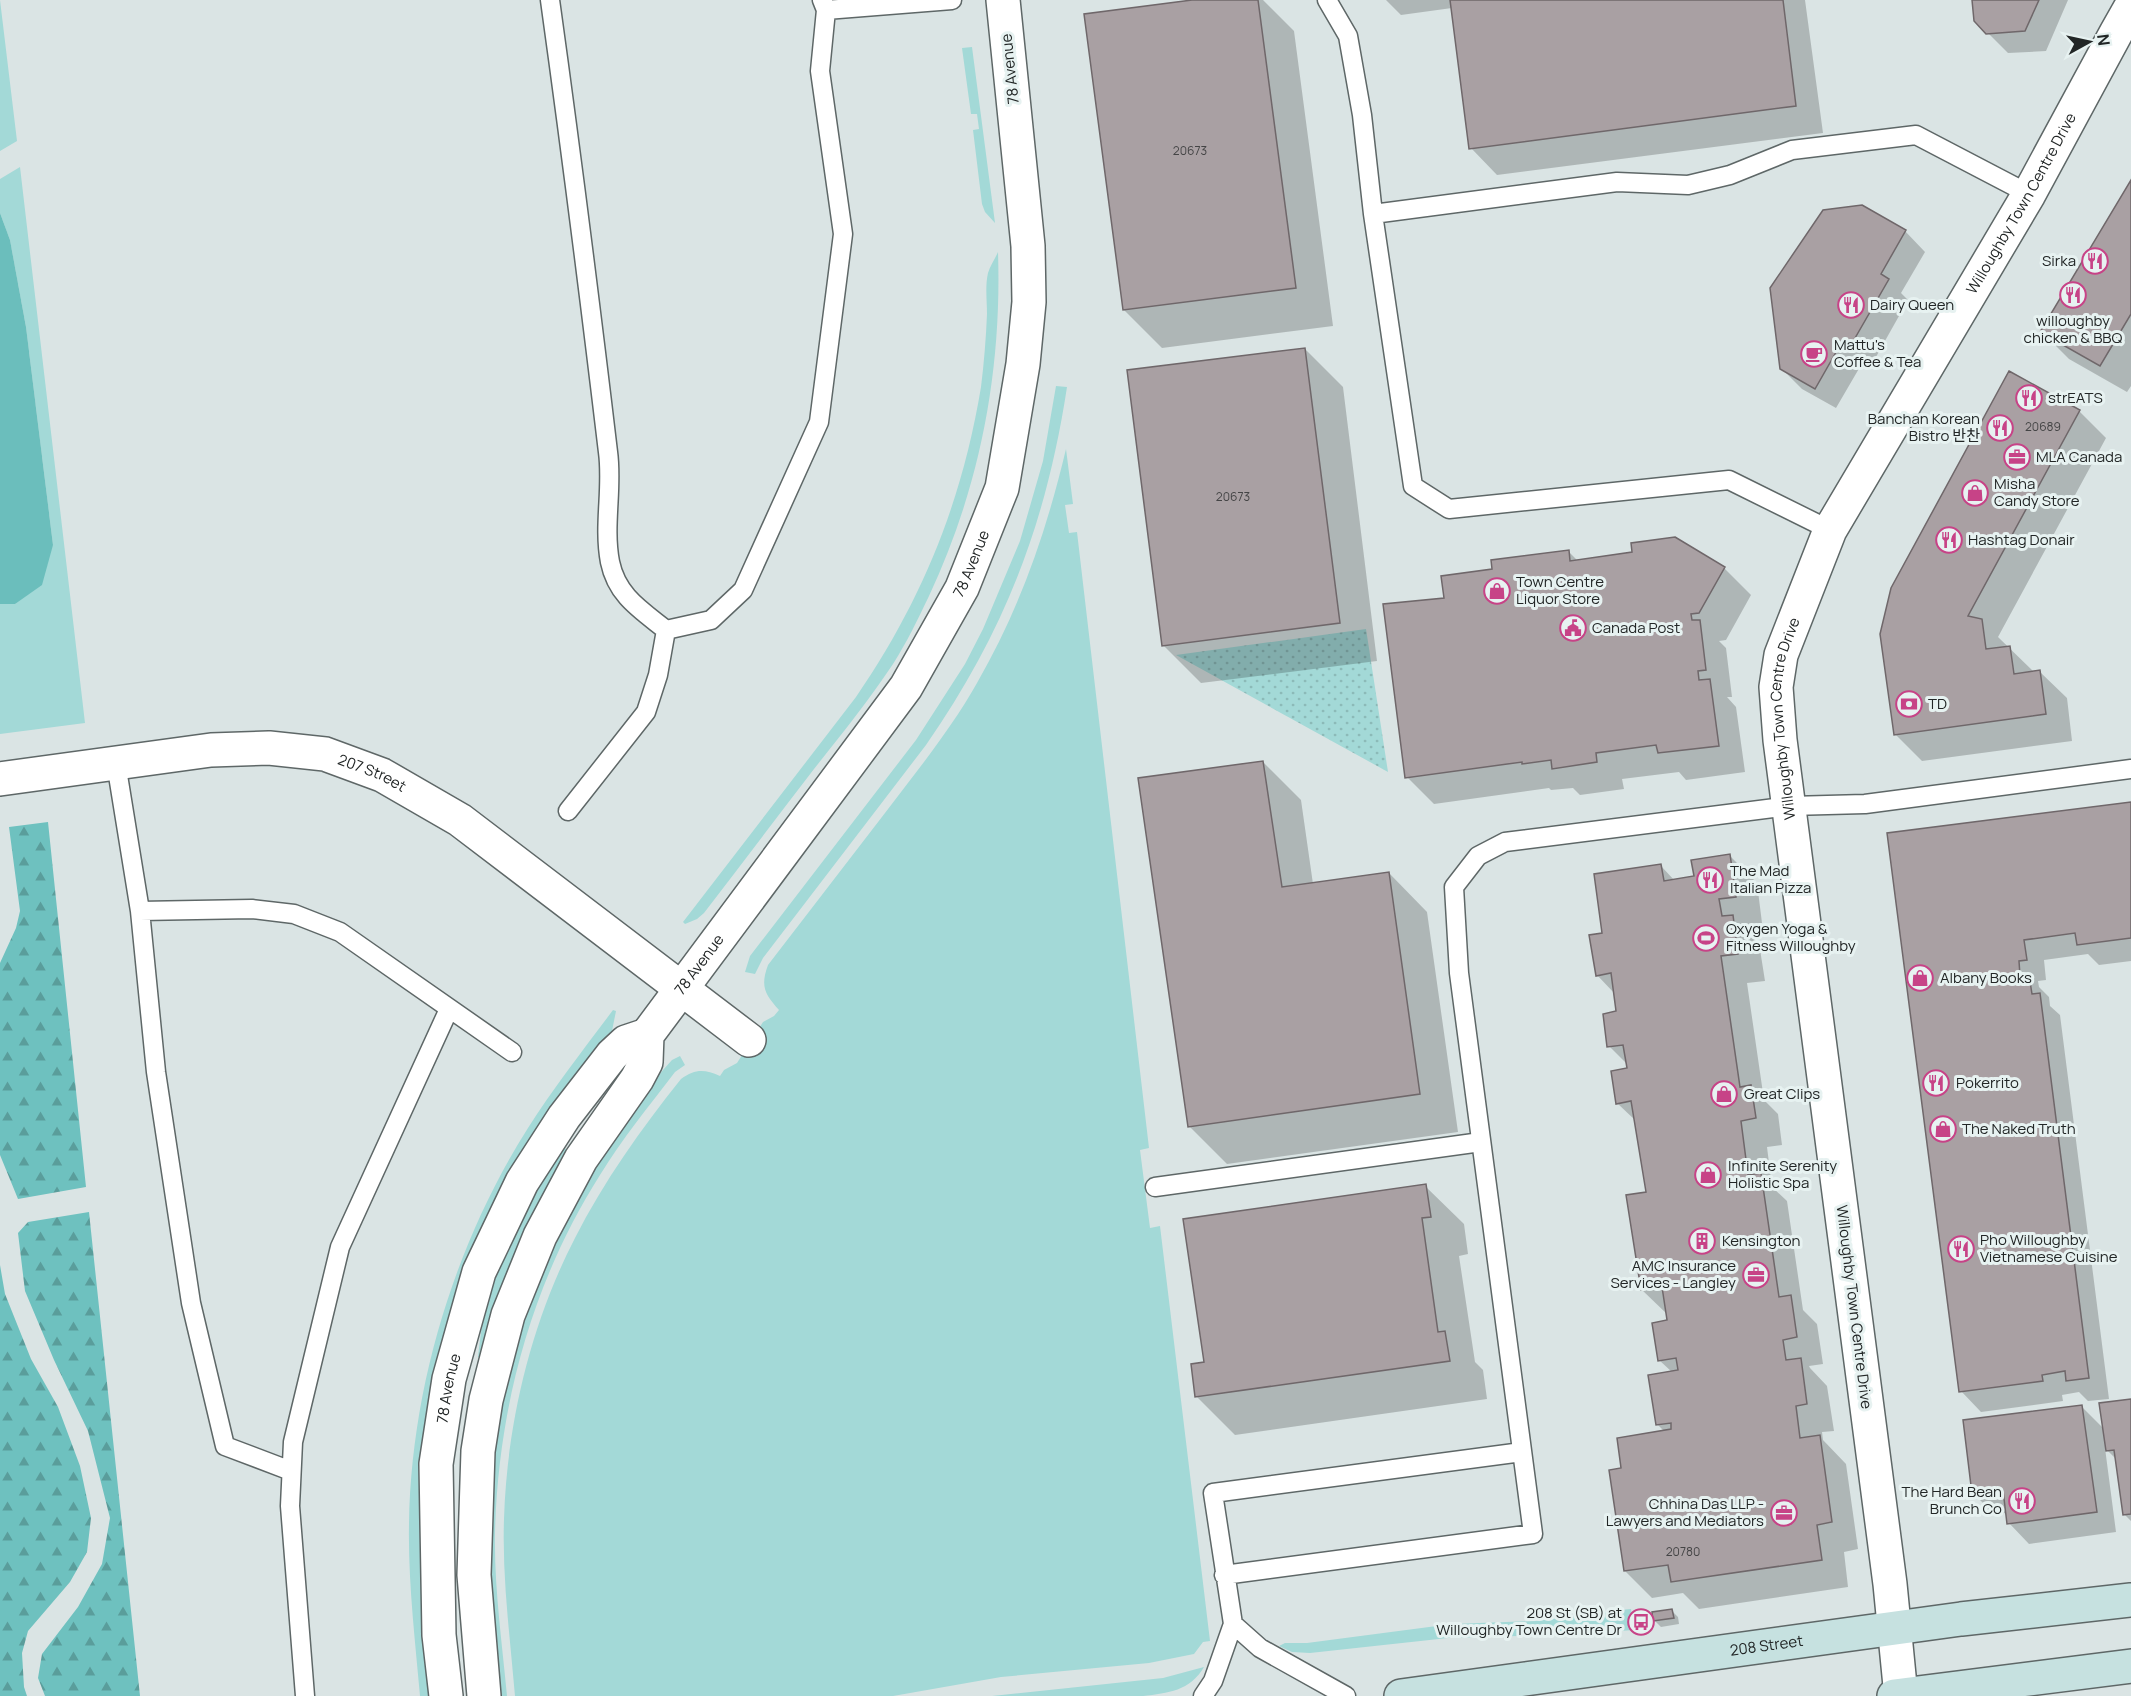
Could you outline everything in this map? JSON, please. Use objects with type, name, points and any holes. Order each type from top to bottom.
[{"type":"main road","name":"208 Street","points":[[1401,1696],[1960,1618],[2131,1600]]},
{"type":"main road","points":[[1899,1696],[2131,1666]]},
{"type":"street","name":"78 Avenue","points":[[446,1696],[439,1635],[436,1464],[450,1378],[479,1272],[522,1182],[564,1117],[612,1054],[626,1042],[647,1035],[906,687],[962,588],[1002,488],[1023,364],[1029,302],[1028,246],[1003,0]]},
{"type":"street","name":"Willoughby Town Centre Drive","points":[[1899,1696],[1894,1628],[1780,740],[1776,687],[1781,655],[1830,530],[2029,194],[2130,8]]},
{"type":"street","name":"207 Street","points":[[0,779],[211,750],[269,748],[325,754],[382,775],[460,820],[748,1040]]},
{"type":"street","points":[[484,1696],[478,1644],[474,1552],[478,1451],[486,1400],[508,1316],[540,1236],[581,1159],[637,1079],[646,1062],[647,1035]]},
{"type":"lane","points":[[550,0],[609,460],[607,519],[610,563],[624,597],[666,630]]},
{"type":"lane","points":[[666,630],[711,620],[743,590],[819,422],[843,234],[820,71],[824,5],[952,0]]},
{"type":"lane","points":[[1327,0],[1348,36],[1362,116],[1372,214],[1413,486],[1449,509],[1729,480],[1830,530]]},
{"type":"lane","points":[[1372,214],[1617,182],[1688,185],[1730,176],[1792,150],[1917,135],[2029,194]]},
{"type":"lane","points":[[568,811],[646,712],[658,675],[666,630]]},
{"type":"lane","points":[[116,764],[140,911],[156,1072],[191,1303],[225,1446],[291,1471]]},
{"type":"lane","points":[[1224,1575],[1533,1534],[1459,973],[1454,887],[1478,856],[1505,842],[1790,806],[1865,804],[2131,769]]},
{"type":"lane","points":[[140,911],[252,909],[294,914],[340,932],[512,1052]]},
{"type":"lane","points":[[305,1696],[290,1506],[293,1442],[340,1247],[448,1009]]},
{"type":"lane","points":[[1155,1187],[1481,1142]]},
{"type":"lane","points":[[1203,1696],[1213,1681],[1233,1624],[1212,1493],[1522,1452]]},
{"type":"lane","points":[[1233,1624],[1260,1648],[1346,1696]]},
{"type":"shaded area","points":[[0,0],[17,141],[0,151]]},
{"type":"shaded area","points":[[972,47],[995,223],[985,212],[982,204],[973,130],[979,129],[977,114],[971,114],[962,48]]},
{"type":"shaded area","points":[[20,167],[85,723],[0,734],[0,604],[15,604],[53,545],[26,327],[10,240],[0,213],[0,179]]},
{"type":"shaded area","points":[[0,213],[10,240],[26,327],[53,545],[42,585],[15,604],[0,604]]},
{"type":"shaded area","points":[[998,252],[996,341],[984,428],[962,513],[929,596],[898,656],[865,704],[704,913],[685,924],[683,922],[856,697],[880,661],[920,587],[951,510],[973,429],[984,360],[987,278]]},
{"type":"shaded area","points":[[1056,386],[1067,387],[1047,485],[1018,575],[1000,618],[978,660],[954,703],[926,745],[763,958],[755,974],[745,972],[750,956],[916,740],[965,664],[983,629],[1020,541],[1043,461]]},
{"type":"shaded area","points":[[1066,449],[1073,504],[1065,505],[1069,533],[1077,532],[1149,1148],[1140,1150],[1150,1228],[1160,1226],[1210,1641],[1203,1642],[1194,1654],[1149,1663],[1001,1677],[893,1696],[515,1696],[504,1563],[506,1483],[516,1410],[524,1374],[559,1271],[586,1217],[611,1176],[681,1079],[700,1071],[720,1076],[724,1070],[737,1063],[763,1022],[779,1010],[765,990],[764,979],[768,965],[933,750],[977,683],[1019,598],[1050,510]]},
{"type":"shaded area","points":[[1366,629],[1388,772],[1176,655]]},
{"type":"shaded area","points":[[613,1010],[616,1011],[612,1031],[560,1101],[464,1287],[433,1696],[420,1696],[410,1567],[409,1524],[412,1472],[418,1420],[428,1369],[442,1318],[479,1219],[502,1172],[548,1098]]},
{"type":"shaded area","points":[[680,1056],[685,1065],[675,1072],[627,1136],[600,1175],[576,1216],[555,1258],[523,1347],[503,1439],[498,1486],[495,1533],[496,1574],[507,1696],[495,1696],[483,1534],[505,1367],[549,1244],[618,1127],[663,1070],[672,1060]]},
{"type":"shaded area","points":[[564,1148],[568,1150],[484,1357],[478,1357],[487,1296],[498,1261],[520,1217]]},
{"type":"shaded area","points":[[1631,1609],[1634,1630],[1448,1638],[1310,1653],[1292,1652],[1279,1646],[1285,1643],[1307,1643],[1452,1624],[1536,1621],[1608,1612],[1609,1616],[1621,1615],[1620,1610]]},
{"type":"shaded area","points":[[1204,1667],[1185,1686],[1170,1692],[1152,1695],[992,1696],[1163,1678]]},
{"type":"green space","points":[[48,822],[86,1187],[18,1199],[0,1155],[0,963],[16,928],[20,911],[9,827]]},
{"type":"green space","points":[[89,1212],[140,1696],[45,1696],[38,1678],[42,1654],[78,1607],[102,1564],[110,1518],[88,1431],[54,1360],[25,1291],[18,1233],[28,1222]]},
{"type":"green space","points":[[0,1265],[5,1294],[31,1359],[58,1407],[80,1466],[91,1518],[87,1552],[70,1582],[28,1631],[22,1653],[24,1687],[27,1696],[0,1696]]},
{"type":"building","points":[[1192,0],[1258,0],[1296,288],[1123,310],[1084,14]]},
{"type":"building","points":[[1450,0],[1783,0],[1796,106],[1469,149]]},
{"type":"building","points":[[1972,0],[2039,0],[2025,31],[1986,34],[1974,21]]},
{"type":"building","points":[[2131,180],[2131,314],[2100,366],[2040,332]]},
{"type":"building","points":[[1862,205],[1906,230],[1881,274],[1889,279],[1851,345],[1843,340],[1815,389],[1780,369],[1770,288],[1823,210]]},
{"type":"building","points":[[1305,348],[1340,623],[1162,646],[1127,370]]},
{"type":"building","points":[[2009,371],[2080,410],[1968,616],[1982,619],[1986,649],[2010,646],[2014,674],[2040,670],[2046,714],[1894,735],[1880,634],[1891,588]]},
{"type":"building","points":[[1675,537],[1725,567],[1699,613],[1691,614],[1692,620],[1700,620],[1706,670],[1698,671],[1699,680],[1710,679],[1719,746],[1658,753],[1656,745],[1596,753],[1597,762],[1552,769],[1551,760],[1405,778],[1383,604],[1444,598],[1441,576],[1492,569],[1491,560],[1569,550],[1570,561],[1632,552],[1631,543]]},
{"type":"building","points":[[1263,761],[1282,887],[1389,872],[1420,1094],[1188,1127],[1138,778]]},
{"type":"building","points":[[2131,802],[2131,938],[2077,945],[2075,933],[2024,940],[2027,960],[2019,961],[2020,976],[2029,975],[2032,994],[2040,993],[2089,1378],[2066,1381],[2065,1371],[2042,1375],[2043,1381],[1959,1392],[1887,833]]},
{"type":"building","name":"Kensington","points":[[1730,854],[1736,897],[1719,899],[1722,916],[1733,915],[1738,954],[1721,956],[1740,1087],[1751,1085],[1756,1118],[1741,1121],[1748,1175],[1761,1173],[1779,1297],[1791,1295],[1797,1337],[1783,1340],[1786,1360],[1801,1358],[1807,1404],[1796,1406],[1800,1438],[1820,1435],[1832,1522],[1817,1525],[1822,1560],[1671,1582],[1668,1565],[1624,1571],[1609,1470],[1621,1468],[1617,1438],[1671,1429],[1671,1423],[1656,1425],[1648,1375],[1678,1370],[1676,1358],[1658,1361],[1652,1323],[1667,1320],[1662,1287],[1641,1290],[1626,1195],[1646,1192],[1631,1101],[1616,1104],[1611,1071],[1627,1068],[1623,1045],[1607,1047],[1603,1014],[1616,1011],[1611,973],[1596,976],[1589,935],[1602,933],[1594,874],[1661,864],[1664,881],[1694,876],[1691,860]]},
{"type":"building","points":[[1426,1184],[1431,1217],[1422,1218],[1438,1332],[1445,1331],[1450,1361],[1195,1397],[1191,1364],[1204,1362],[1183,1219]]},
{"type":"building","points":[[2131,1399],[2131,1514],[2123,1515],[2114,1450],[2106,1451],[2099,1403]]},
{"type":"building","points":[[2082,1405],[2097,1512],[2007,1524],[2003,1490],[1972,1494],[1963,1420]]},
{"type":"building","points":[[1672,1609],[1674,1618],[1653,1621],[1652,1612]]},
{"type":"place","name":"Sirka","points":[[2095,261]]},
{"type":"place","name":"willoughby chicken & BBQ","points":[[2073,295]]},
{"type":"place","name":"Dairy Queen","points":[[1851,305]]},
{"type":"place","name":"Mattu's Coffee & Tea","points":[[1814,354]]},
{"type":"place","name":"strEATS","points":[[2029,398]]},
{"type":"place","name":"Banchan Korean Bistro 반찬","points":[[2000,428]]},
{"type":"place","name":"MLA Canada","points":[[2017,457]]},
{"type":"place","name":"Misha Candy Store","points":[[1975,493]]},
{"type":"place","name":"Hashtag Donair","points":[[1949,540]]},
{"type":"place","name":"Town Centre Liquor Store","points":[[1497,591]]},
{"type":"place","name":"Canada Post","points":[[1573,628]]},
{"type":"place","name":"TD","points":[[1909,704]]},
{"type":"place","name":"The Mad Italian Pizza","points":[[1710,880]]},
{"type":"place","name":"Oxygen Yoga & Fitness Willoughby","points":[[1706,938]]},
{"type":"place","name":"Albany Books","points":[[1920,978]]},
{"type":"place","name":"Pokerrito","points":[[1936,1083]]},
{"type":"place","name":"Great Clips","points":[[1724,1094]]},
{"type":"place","name":"The Naked Truth","points":[[1943,1129]]},
{"type":"place","name":"Infinite Serenity Holistic Spa","points":[[1708,1175]]},
{"type":"place","name":"Kensington","points":[[1702,1241]]},
{"type":"place","name":"Pho Willoughby Vietnamese Cuisine","points":[[1961,1249]]},
{"type":"place","name":"AMC Insurance Services - Langley","points":[[1756,1275]]},
{"type":"place","name":"The Hard Bean Brunch Co","points":[[2022,1501]]},
{"type":"place","name":"Chhina Das LLP - Lawyers and Mediators","points":[[1784,1513]]},
{"type":"place","name":"208 St (SB) at Willoughby Town Centre Dr","points":[[1641,1622]]}]
